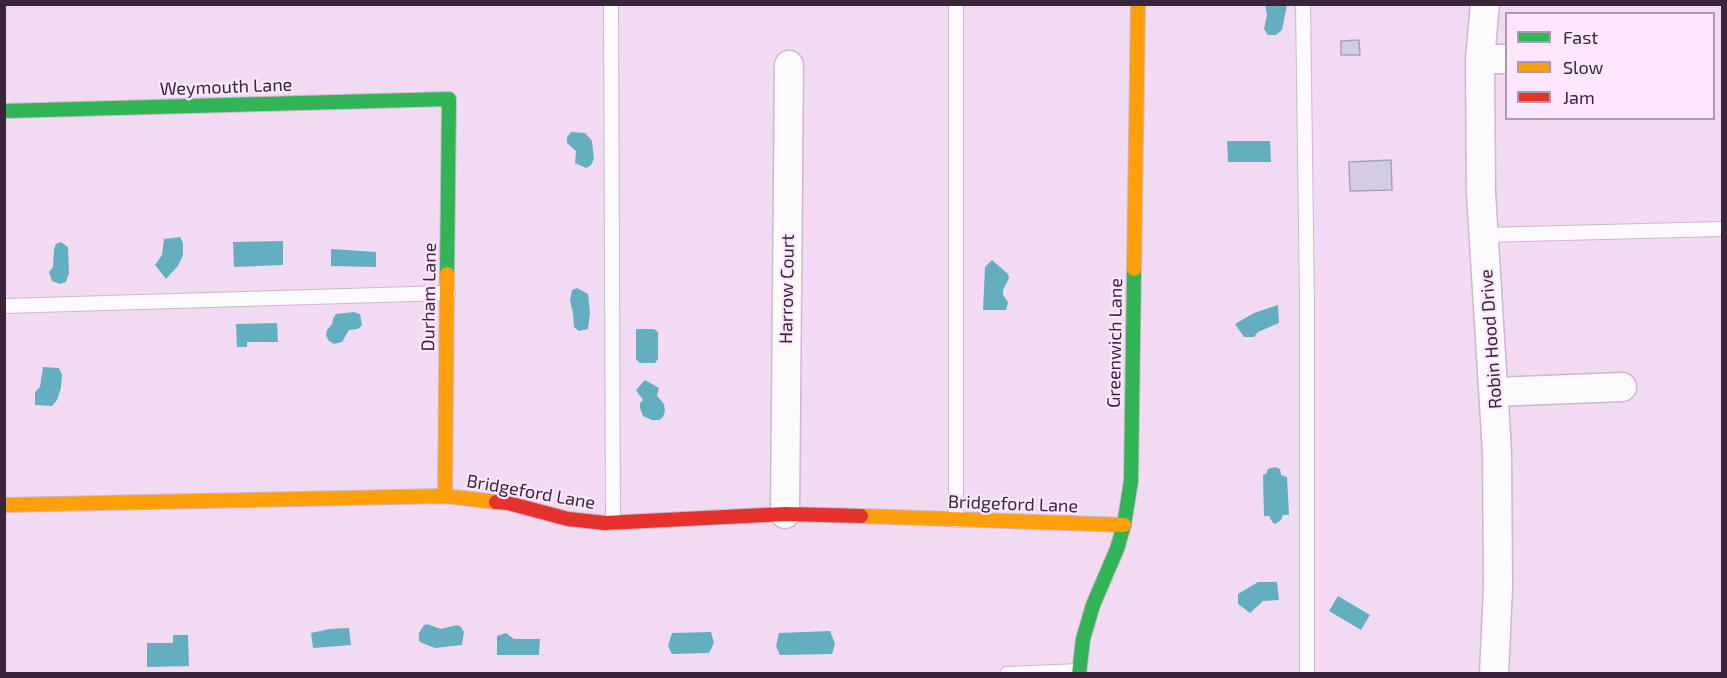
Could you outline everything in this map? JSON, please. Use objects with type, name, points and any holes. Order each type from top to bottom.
[{"type":"street","name":"Greenwich Lane","points":[[1079,672],[1083,639],[1093,605],[1117,549],[1124,525],[1131,481],[1138,4]]},
{"type":"street","name":"Robin Hood Drive","points":[[1485,4],[1493,59],[1481,193],[1495,392],[1498,587],[1494,674]]},
{"type":"street","name":"Harrow Court","points":[[785,514],[789,65]]},
{"type":"street","name":"Weymouth Lane","points":[[4,111],[449,99]]},
{"type":"street","name":"Durham Lane","points":[[445,496],[449,99]]},
{"type":"street","points":[[1495,392],[1622,387]]},
{"type":"street","name":"Bridgeford Lane","points":[[4,505],[445,496],[508,503],[568,519],[614,523],[785,514],[1124,525]]},
{"type":"lane","points":[[611,4],[614,523]]},
{"type":"lane","points":[[956,520],[957,4]]},
{"type":"lane","points":[[1303,4],[1307,303],[1307,674]]},
{"type":"lane","points":[[1484,235],[1722,229]]},
{"type":"lane","points":[[4,306],[448,293]]},
{"type":"lane","points":[[1007,674],[1079,672]]},
{"type":"water","points":[[1265,5],[1287,5],[1282,30],[1276,35],[1268,35],[1264,29],[1267,15]]},
{"type":"water","points":[[571,132],[585,133],[592,141],[594,159],[586,168],[575,163],[576,151],[567,143],[567,137]]},
{"type":"water","points":[[1227,141],[1270,141],[1271,162],[1228,162]]},
{"type":"water","points":[[180,237],[183,243],[183,255],[178,266],[166,279],[155,265],[162,255],[164,239]]},
{"type":"water","points":[[283,241],[283,265],[234,267],[233,242]]},
{"type":"water","points":[[61,242],[68,247],[69,273],[66,282],[60,284],[52,281],[49,272],[53,267],[56,244]]},
{"type":"water","points":[[331,249],[376,252],[376,267],[331,266]]},
{"type":"water","points":[[992,260],[1008,274],[1009,278],[1003,290],[1003,295],[1008,302],[1006,310],[983,310],[985,267]]},
{"type":"water","points":[[577,288],[588,294],[590,313],[588,329],[579,331],[574,327],[570,300],[572,290]]},
{"type":"water","points":[[1278,305],[1279,323],[1258,332],[1254,337],[1244,337],[1235,324],[1254,313]]},
{"type":"water","points":[[354,312],[360,314],[362,325],[358,329],[349,330],[342,342],[334,344],[329,341],[326,336],[327,330],[336,314]]},
{"type":"water","points":[[277,323],[278,342],[247,342],[247,347],[237,347],[236,324]]},
{"type":"water","points":[[636,329],[654,329],[658,332],[658,359],[655,363],[640,363],[636,359]]},
{"type":"water","points":[[43,367],[59,368],[62,375],[61,388],[52,406],[35,405],[35,392],[40,387]]},
{"type":"water","points":[[645,380],[659,388],[657,396],[664,404],[665,411],[659,420],[643,416],[640,408],[643,400],[636,390]]},
{"type":"water","points":[[1275,467],[1280,469],[1281,475],[1287,477],[1289,515],[1283,515],[1281,520],[1275,524],[1269,516],[1264,516],[1263,475],[1268,469]]},
{"type":"water","points":[[1258,582],[1277,582],[1279,600],[1263,601],[1250,613],[1238,604],[1238,594]]},
{"type":"water","points":[[1338,596],[1370,615],[1361,630],[1329,611]]},
{"type":"water","points":[[427,624],[441,629],[457,625],[461,627],[464,632],[462,645],[435,648],[422,643],[419,641],[419,633]]},
{"type":"water","points":[[349,628],[351,645],[313,648],[311,633]]},
{"type":"water","points":[[830,631],[835,644],[832,654],[780,655],[776,646],[779,633]]},
{"type":"water","points":[[711,632],[714,643],[709,653],[672,654],[668,646],[672,633]]},
{"type":"water","points":[[506,633],[514,639],[540,639],[539,655],[497,655],[497,636]]},
{"type":"water","points":[[173,635],[188,635],[189,666],[147,667],[147,643],[173,643]]},
{"type":"building","points":[[1359,40],[1360,55],[1341,55],[1341,41]]},
{"type":"building","points":[[1391,160],[1392,190],[1350,191],[1349,162]]},
{"type":"traffic: fast","points":[[4,111],[449,99],[447,274]]},
{"type":"traffic: fast","points":[[1079,674],[1083,639],[1093,605],[1117,549],[1124,525],[1131,481],[1134,269]]},
{"type":"traffic: slow","points":[[1134,269],[1138,4]]},
{"type":"traffic: slow","points":[[445,496],[447,274]]},
{"type":"traffic: slow","points":[[4,505],[445,496],[496,502]]},
{"type":"traffic: slow","points":[[861,516],[1124,525]]},
{"type":"traffic: jam","points":[[496,502],[568,519],[605,523],[785,514],[861,516]]}]
